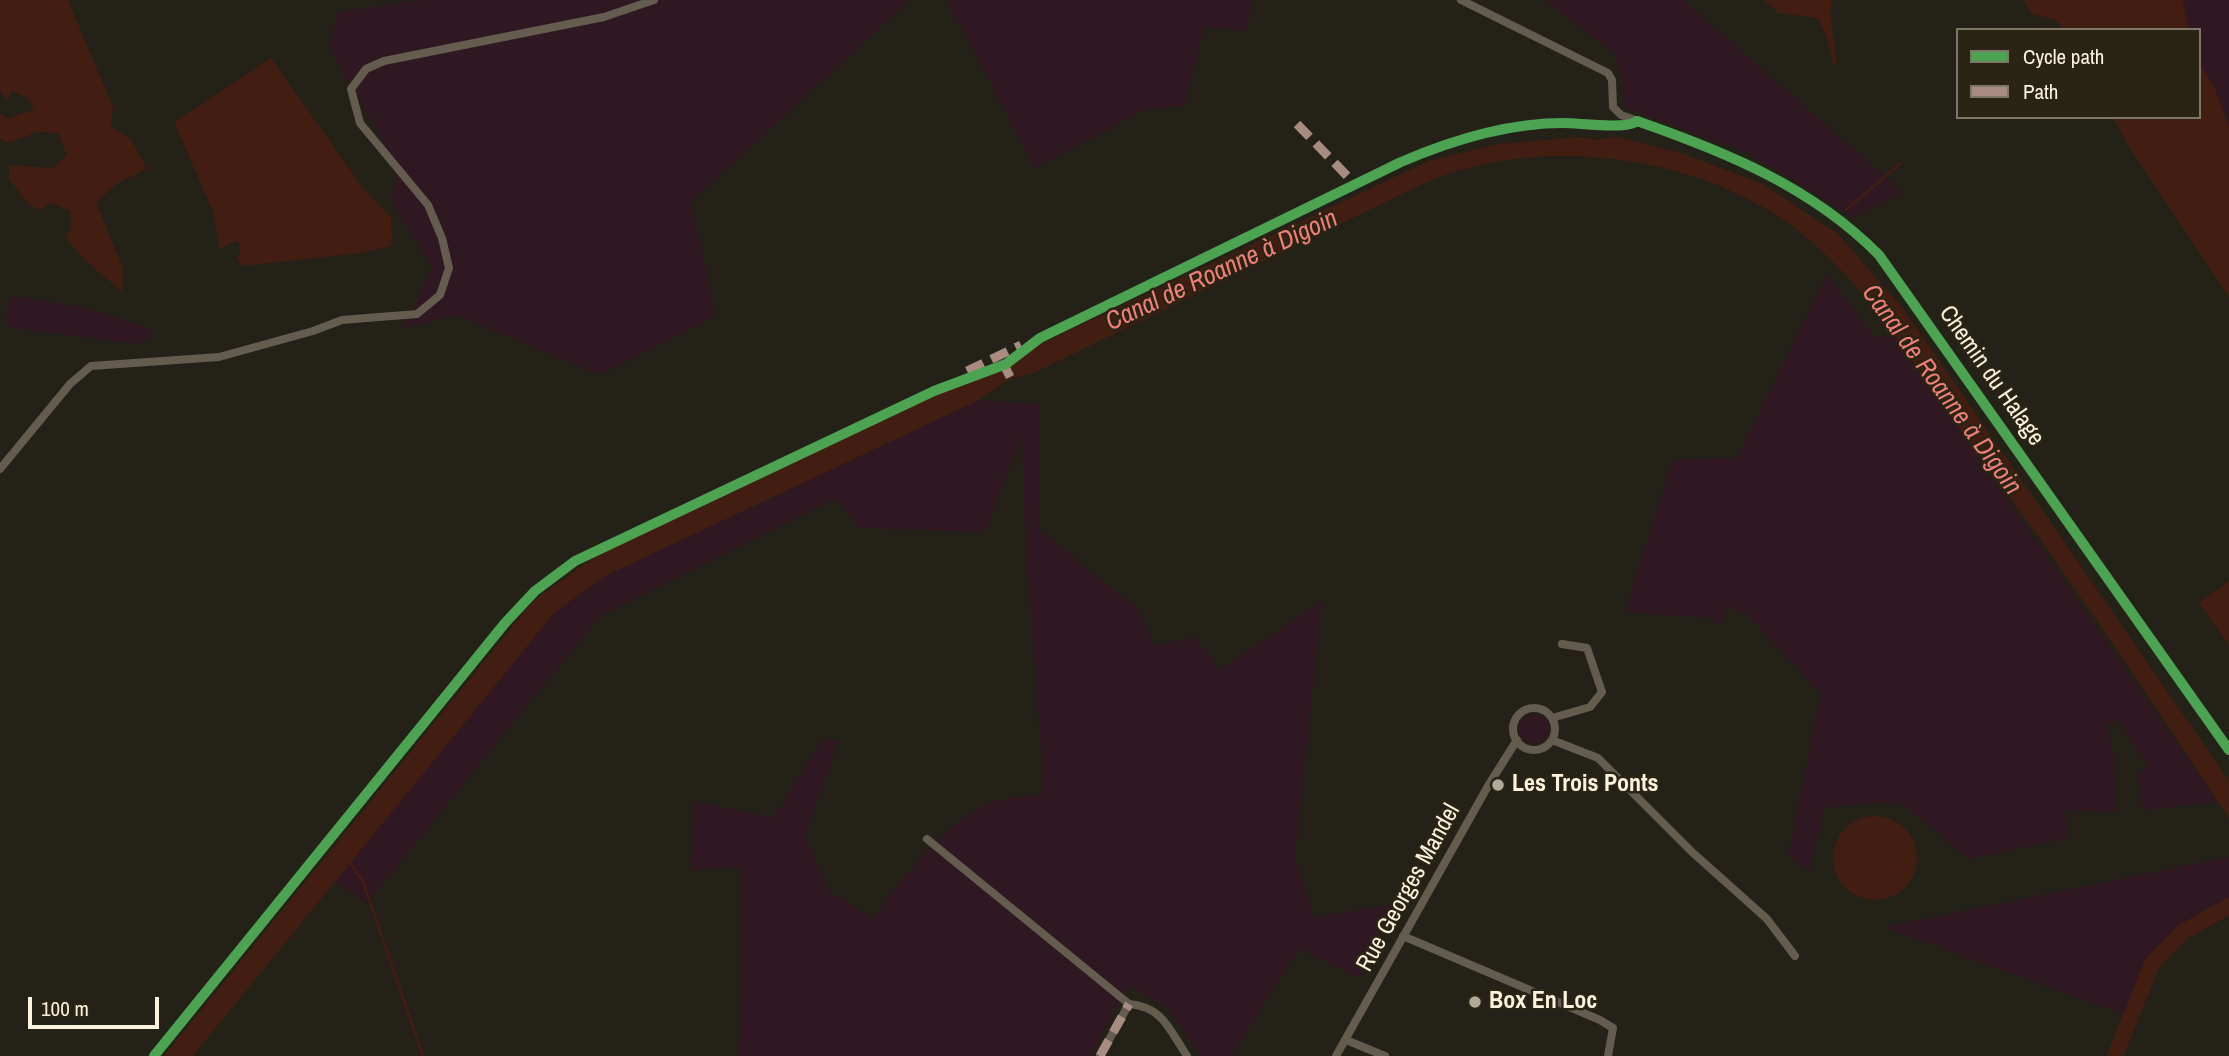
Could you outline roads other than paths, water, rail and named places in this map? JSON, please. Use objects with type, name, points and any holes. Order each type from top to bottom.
[{"type":"street","points":[[0,469],[70,384],[92,366],[219,357],[313,331],[342,320],[417,314],[440,295],[449,268],[442,238],[428,205],[360,123],[351,89],[366,69],[396,58],[604,17],[654,0]]},
{"type":"street","name":"Chemin du Halage","points":[[1461,0],[1608,73],[1612,80],[1613,107],[1620,115],[1709,146],[1772,176],[1854,229],[1879,255],[2229,751]]},
{"type":"street","points":[[1517,740],[1532,750],[1544,748],[1552,740],[1555,729],[1552,718],[1590,707],[1602,692],[1587,648],[1562,644]]},
{"type":"street","name":"Rue Georges Mandel","points":[[1336,1056],[1517,740],[1514,734],[1516,720],[1526,710],[1540,709],[1552,718]]},
{"type":"street","points":[[1552,740],[1598,758],[1692,852],[1767,919],[1795,956]]},
{"type":"street","points":[[927,839],[1011,904],[1038,931],[1129,1003],[1147,1006],[1159,1015],[1187,1056]]},
{"type":"street","points":[[1403,936],[1600,1020],[1613,1028],[1608,1056]]},
{"type":"street","points":[[1100,1056],[1129,1003]]},
{"type":"street","points":[[1346,1040],[1385,1056]]},
{"type":"water","points":[[0,0],[68,0],[113,107],[111,127],[131,139],[147,169],[116,184],[96,203],[123,268],[122,292],[83,258],[66,238],[71,226],[70,211],[51,203],[40,210],[28,204],[9,179],[9,165],[53,168],[67,155],[58,133],[37,132],[7,143],[0,138],[0,113],[8,119],[34,109],[28,98],[12,91],[6,101],[0,91]]},
{"type":"water","points":[[1764,0],[1832,0],[1830,11],[1837,65],[1833,64],[1827,38],[1818,18],[1778,13]]},
{"type":"water","points":[[2023,0],[2182,0],[2189,28],[2062,28],[2056,20],[2032,14]]},
{"type":"water","points":[[271,58],[363,188],[391,217],[392,246],[361,253],[242,266],[237,259],[242,247],[236,241],[220,249],[213,212],[174,122]]},
{"type":"water","points":[[2201,66],[2215,88],[2229,127],[2229,298],[2126,142],[2114,119],[2201,119]]},
{"type":"water","name":"Canal de Roanne à Digoin","points":[[1583,137],[1594,140],[1617,137],[1684,154],[1763,184],[1838,234],[1905,311],[2229,781],[2229,819],[2129,668],[1896,338],[1853,283],[1804,235],[1776,215],[1737,194],[1695,177],[1649,165],[1602,158],[1555,156],[1509,160],[1464,169],[1423,184],[1036,372],[1008,380],[979,400],[605,576],[555,612],[193,1056],[164,1056],[533,601],[604,550],[977,375],[1003,369],[1030,349],[1431,160],[1499,144]]},
{"type":"water","points":[[2229,581],[2229,645],[2199,603]]},
{"type":"water","points":[[1875,816],[1891,819],[1905,828],[1914,842],[1917,858],[1914,874],[1905,888],[1891,897],[1875,900],[1859,897],[1845,888],[1836,874],[1833,858],[1836,842],[1845,828],[1859,819]]},
{"type":"waterway","points":[[1846,210],[1901,163]]},
{"type":"waterway","points":[[350,862],[363,882],[423,1056]]},
{"type":"waterway","points":[[2115,1056],[2152,964],[2183,932],[2229,906]]},
{"type":"place","name":"Les Trois Ponts","points":[[1498,785]]},
{"type":"place","name":"Box En Loc","points":[[1475,1002]]}]
